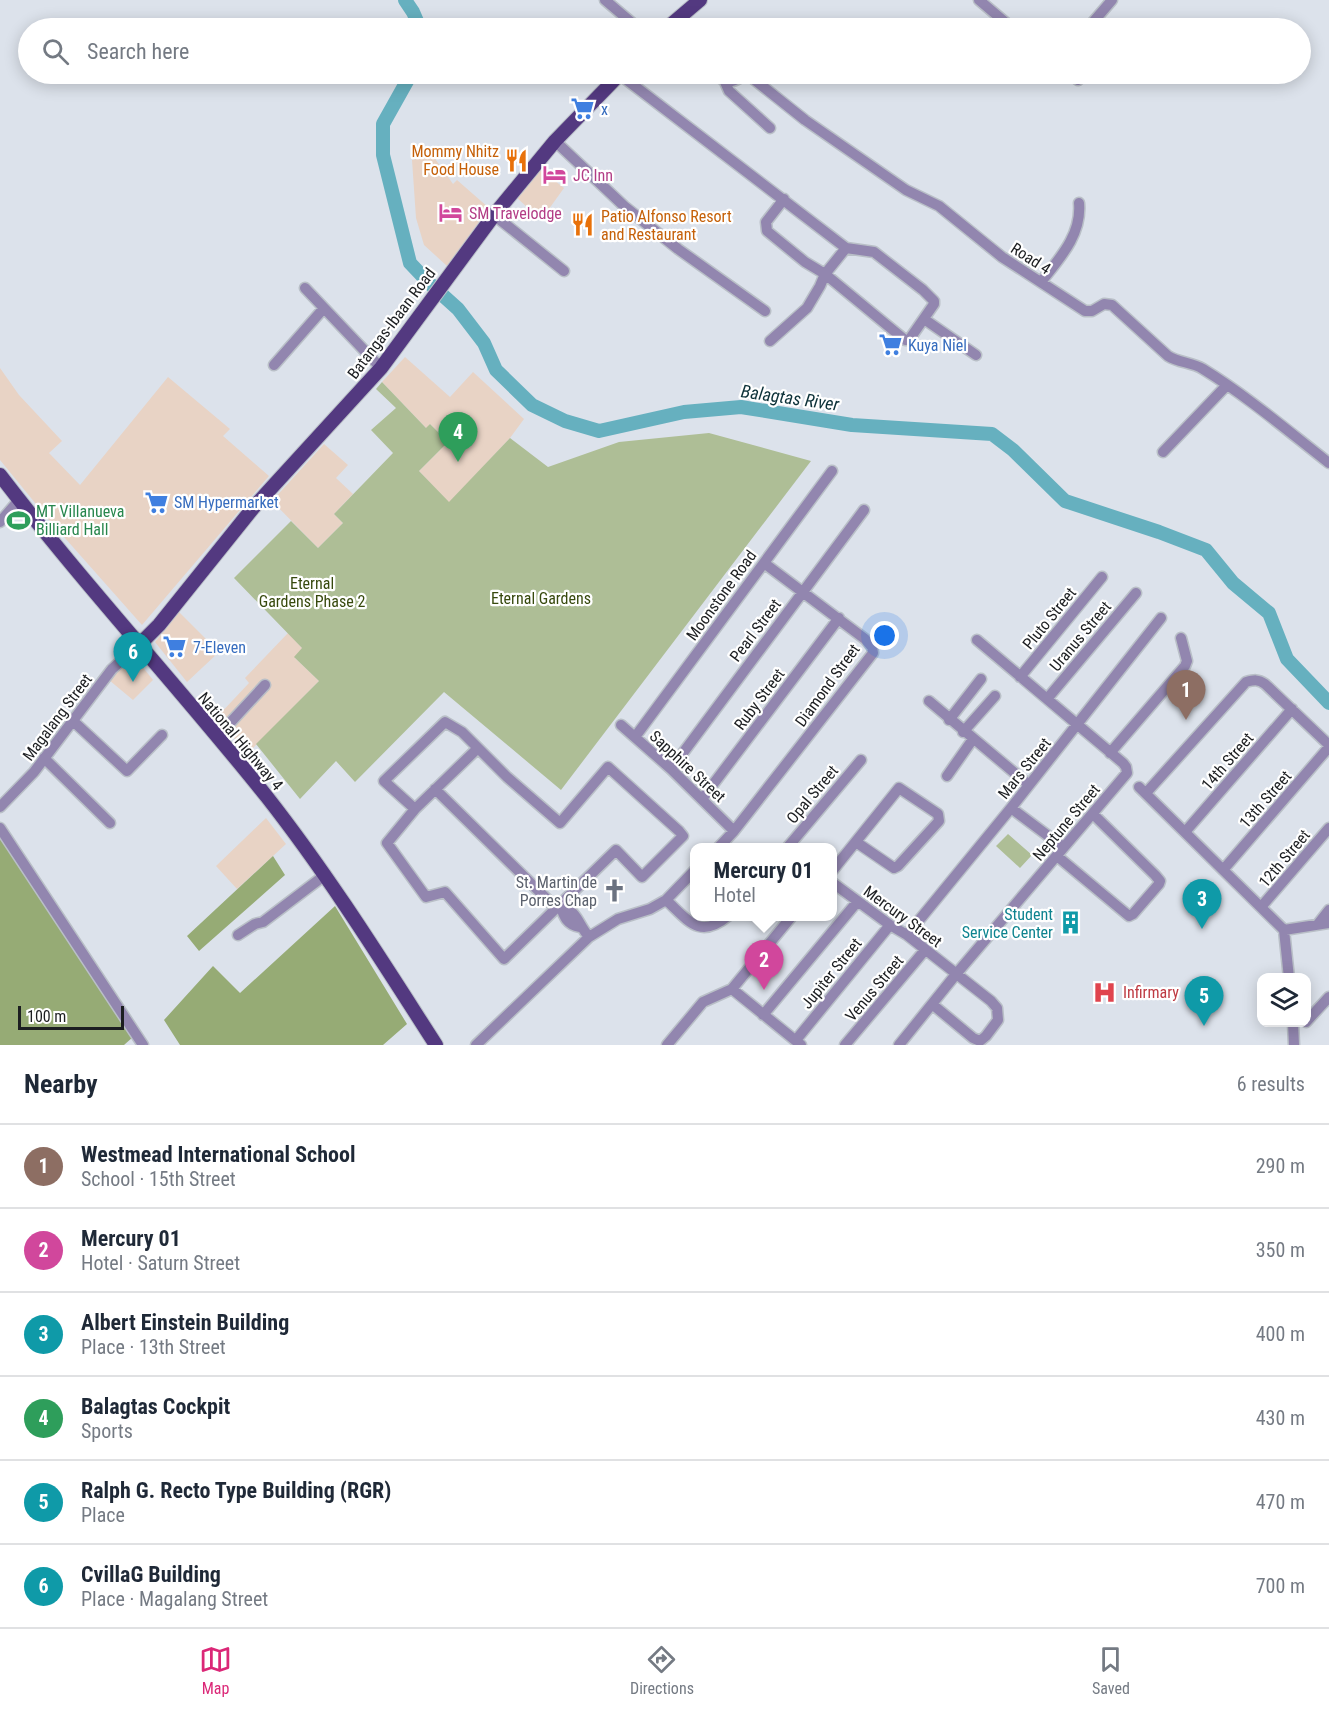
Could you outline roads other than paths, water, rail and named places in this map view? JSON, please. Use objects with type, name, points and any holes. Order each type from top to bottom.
[{"type":"main road","points":[[679,18],[700,0]]},
{"type":"main road","name":"Batangas-Ibaan Road","points":[[139,645],[159,625],[254,508],[381,368],[494,215],[555,141],[609,84]]},
{"type":"main road","name":"National Highway 4","points":[[0,475],[267,797],[325,875],[436,1045]]},
{"type":"street","points":[[605,0],[626,18]]},
{"type":"street","points":[[979,0],[1000,18]]},
{"type":"street","points":[[1097,18],[1112,0]]},
{"type":"street","points":[[632,84],[784,199],[846,248],[874,252],[923,290],[934,301],[909,339],[905,340],[825,274],[805,262],[767,231],[766,222],[784,199]]},
{"type":"street","points":[[726,84],[736,98],[770,128]]},
{"type":"street","name":"Road 4","points":[[760,84],[805,120],[906,190],[939,206],[987,246],[1088,312],[1104,304],[1112,305],[1168,356],[1201,368],[1227,385],[1329,463]]},
{"type":"street","points":[[555,141],[624,206],[678,249],[765,311]]},
{"type":"street","points":[[1041,282],[1064,252],[1074,233],[1079,218],[1079,203]]},
{"type":"street","points":[[494,215],[564,271]]},
{"type":"street","points":[[770,342],[807,308],[825,274],[846,248]]},
{"type":"street","points":[[305,288],[381,368]]},
{"type":"street","points":[[274,365],[324,308]]},
{"type":"street","points":[[924,318],[976,355]]},
{"type":"street","points":[[1163,452],[1227,385]]},
{"type":"street","name":"Moonstone Road","points":[[635,737],[832,471]]},
{"type":"street","points":[[0,522],[19,500]]},
{"type":"street","name":"Pearl Street","points":[[671,769],[864,510]]},
{"type":"street","name":"Diamond Street","points":[[722,843],[734,831],[873,653],[866,639],[764,562]]},
{"type":"street","name":"Pluto Street","points":[[1020,677],[1102,577]]},
{"type":"street","name":"Uranus Street","points":[[1047,699],[1136,592]]},
{"type":"street","name":"Ruby Street","points":[[702,799],[839,618]]},
{"type":"street","name":"Mars Street","points":[[907,935],[1161,618]]},
{"type":"street","points":[[1110,753],[1185,666],[1187,661],[1181,638]]},
{"type":"street","name":"Neptune Street","points":[[899,1045],[957,973],[1127,773],[1126,767],[977,640]]},
{"type":"street","name":"Magalang Street","points":[[0,807],[16,792],[44,758],[112,669],[139,645]]},
{"type":"street","points":[[950,720],[981,679]]},
{"type":"street","points":[[1288,973],[1284,930],[1142,790],[1246,682],[1260,680],[1329,746]]},
{"type":"street","points":[[217,737],[265,686]]},
{"type":"street","points":[[963,732],[995,696]]},
{"type":"street","points":[[929,701],[963,732],[1029,785]]},
{"type":"street","name":"14th Street","points":[[1185,832],[1292,709]]},
{"type":"street","points":[[72,720],[127,771],[162,735]]},
{"type":"street","points":[[415,808],[384,781],[445,722],[462,732],[477,749],[560,823],[606,768],[610,767],[683,836],[642,877],[616,850],[504,959],[445,892],[426,897],[387,843],[415,808],[477,749]]},
{"type":"street","name":"Sapphire Street","points":[[621,725],[671,769],[734,831]]},
{"type":"street","points":[[947,776],[973,740]]},
{"type":"street","name":"13th Street","points":[[1223,870],[1329,746]]},
{"type":"street","points":[[44,758],[110,823]]},
{"type":"street","name":"Opal Street","points":[[791,843],[861,760]]},
{"type":"street","points":[[837,865],[899,788],[938,814],[939,817],[939,821],[898,866],[894,867],[856,842]]},
{"type":"street","points":[[435,789],[558,906],[571,910],[579,918],[580,927],[590,937]]},
{"type":"street","points":[[1011,808],[1129,916],[1160,881],[1093,814]]},
{"type":"street","points":[[0,828],[143,1045]]},
{"type":"street","name":"12th Street","points":[[1262,908],[1329,828]]},
{"type":"street","points":[[238,935],[255,924],[263,922],[325,875]]},
{"type":"street","points":[[476,1045],[590,937],[618,919],[650,909],[666,900],[690,875]]},
{"type":"street","name":"Mercury Street","points":[[837,886],[907,935],[992,1001],[997,1008],[998,1020],[980,1041],[973,1038],[932,1004]]},
{"type":"street","points":[[666,900],[693,925],[703,929],[716,926],[722,921]]},
{"type":"street","points":[[763,1015],[857,902]]},
{"type":"street","points":[[1284,930],[1323,924],[1329,910]]},
{"type":"street","points":[[667,1045],[703,1002],[732,989],[788,921]]},
{"type":"street","name":"Jupiter Street","points":[[798,1043],[890,925]]},
{"type":"street","name":"Venus Street","points":[[845,1045],[925,950]]},
{"type":"street","points":[[732,989],[798,1043]]},
{"type":"street","points":[[1311,1017],[1329,997]]},
{"type":"street","points":[[1294,1040],[1303,1027]]},
{"type":"waterway","name":"Balagtas River","points":[[405,0],[416,18]]},
{"type":"waterway","name":"Balagtas River","points":[[405,84],[383,124],[383,155],[410,263],[458,309],[484,343],[496,370],[532,405],[565,421],[599,431],[684,412],[741,407],[852,425],[992,434],[1013,450],[1065,501],[1206,550],[1233,583],[1269,613],[1287,659],[1329,703]]},
{"type":"place","name":"x","points":[[583,109]]},
{"type":"place","name":"Mommy Nhitz Food House","points":[[517,160]]},
{"type":"place","name":"JC Inn","points":[[555,175]]},
{"type":"place","name":"SM Travelodge","points":[[451,213]]},
{"type":"place","name":"Patio Alfonso Resort and Restaurant","points":[[583,225]]},
{"type":"place","name":"Kuya Niel","points":[[890,345]]},
{"type":"place","name":"Balagtas Cockpit","points":[[458,462]]},
{"type":"place","name":"SM Hypermarket","points":[[156,502]]},
{"type":"place","name":"MT Villanueva Billiard Hall","points":[[18,520]]},
{"type":"place","name":"7-Eleven","points":[[175,647]]},
{"type":"place","name":"CvillaG Building","points":[[133,682]]},
{"type":"place","name":"Westmead International School","points":[[1186,720]]},
{"type":"place","name":"St. Martin de Porres Chap","points":[[615,891]]},
{"type":"place","name":"Student Service Center","points":[[1071,923]]},
{"type":"place","name":"Albert Einstein Building","points":[[1202,929]]},
{"type":"place","name":"Mercury 01","points":[[764,990]]},
{"type":"place","name":"Infirmary","points":[[1105,992]]},
{"type":"place","name":"Ralph G. Recto Type Building (RGR)","points":[[1204,1026]]},
{"type":"park label","name":"Eternal Gardens Phase 2","points":[[312,592]]},
{"type":"park label","name":"Eternal Gardens","points":[[541,598]]}]
